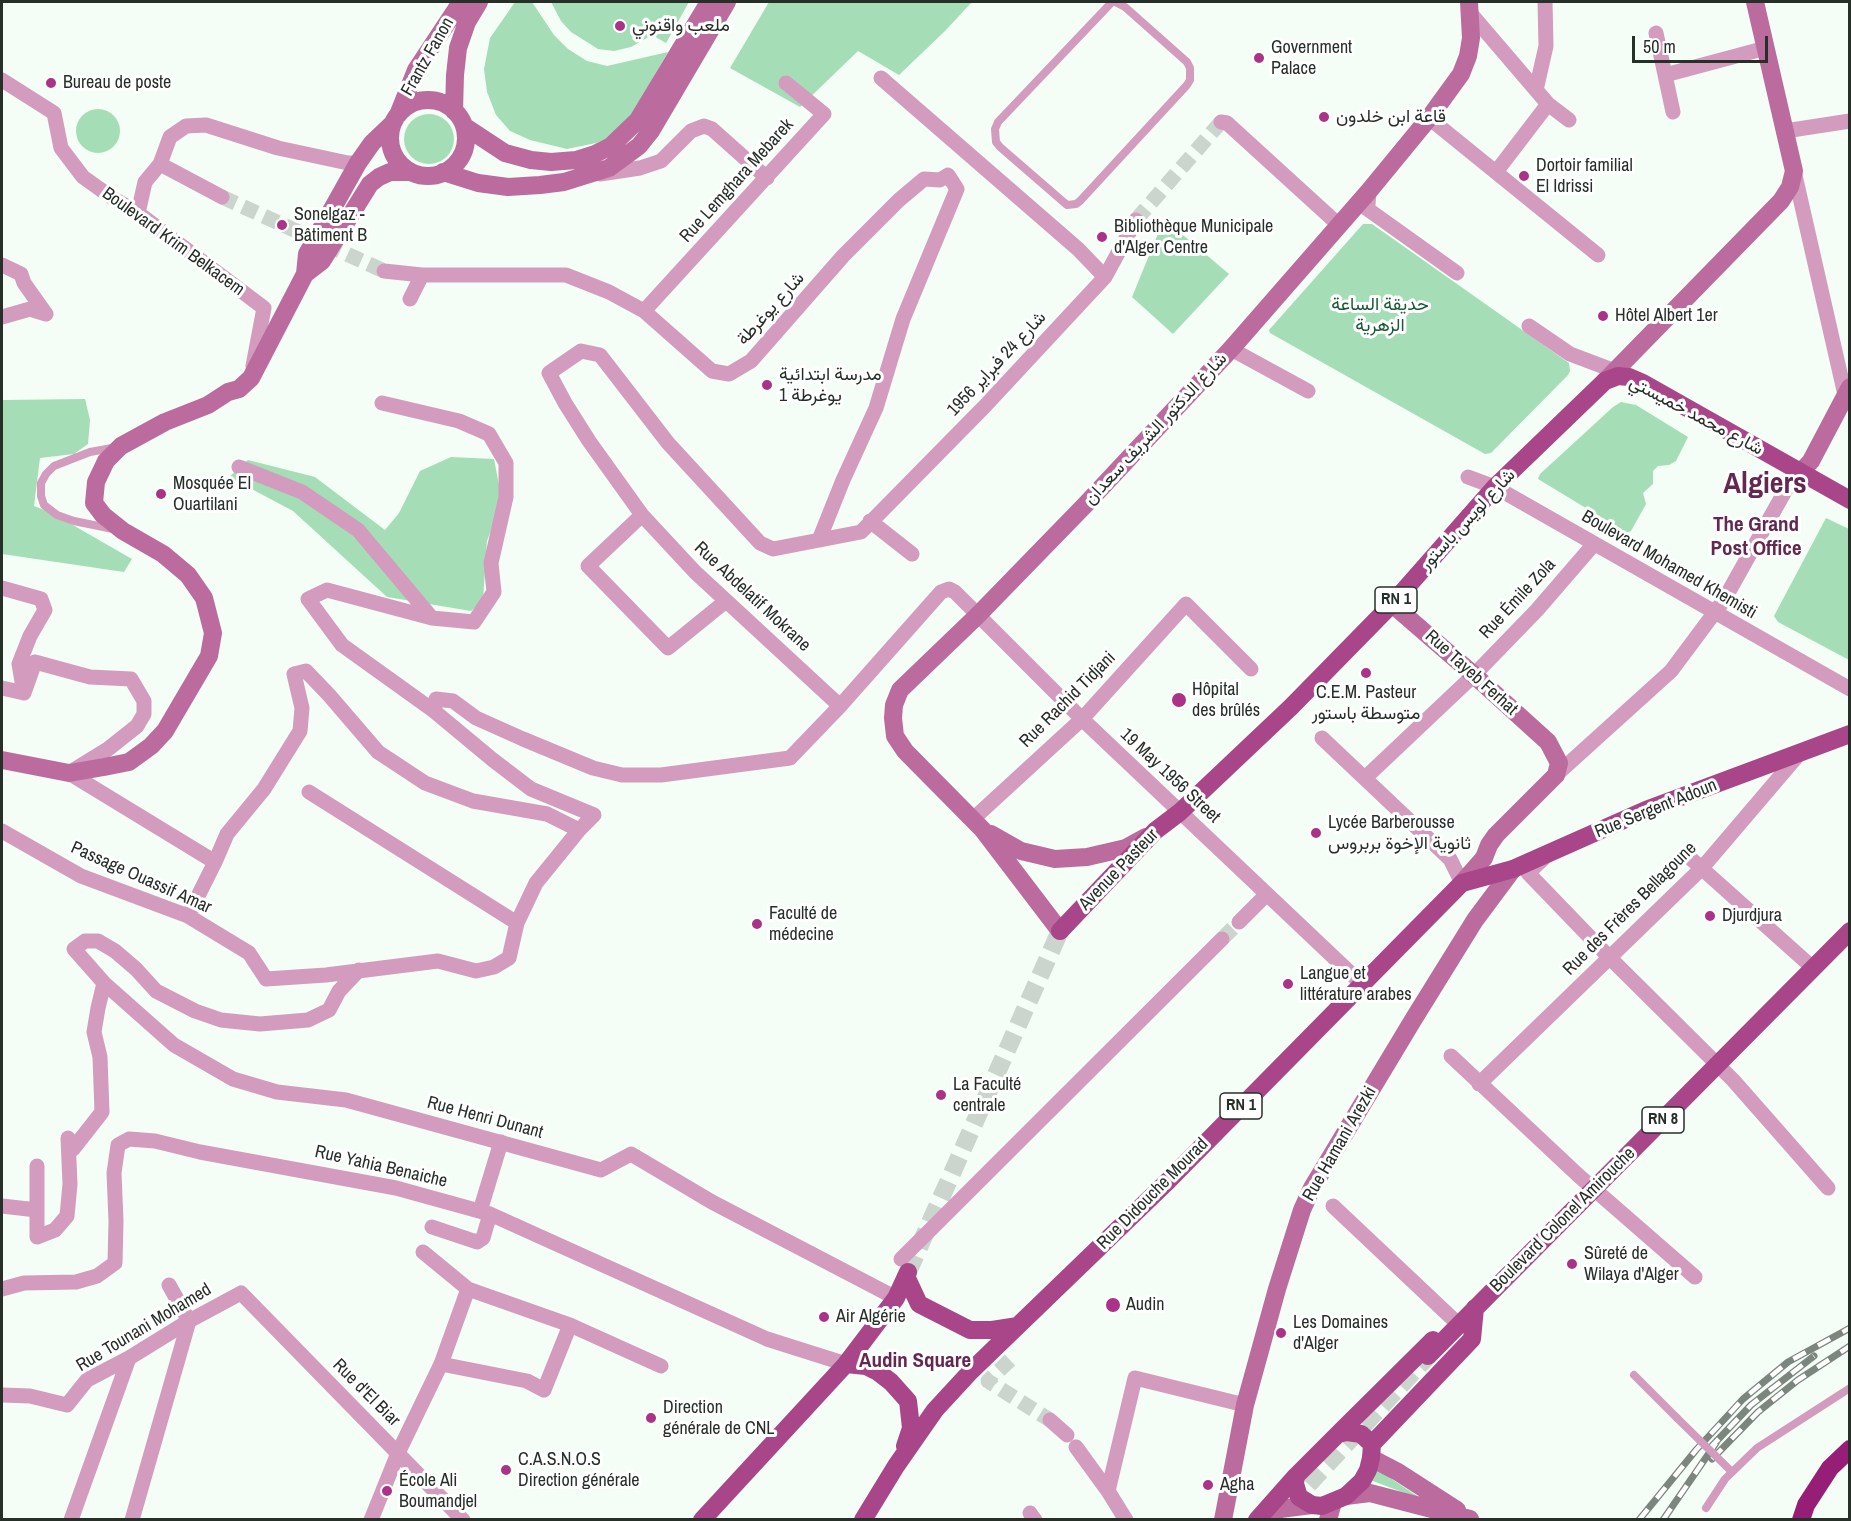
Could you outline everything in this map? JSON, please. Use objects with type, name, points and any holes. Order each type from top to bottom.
[{"type":"highway","points":[[1801,1520],[1806,1505],[1830,1467],[1850,1449]]},
{"type":"main road","name":"Frantz Fanon","points":[[395,119],[416,70],[460,2]]},
{"type":"main road","name":"Frantz Fanon","points":[[454,111],[454,75],[458,48],[467,22],[479,2]]},
{"type":"main road","points":[[2,760],[69,773],[129,762],[151,746],[165,731],[209,656],[213,633],[204,598],[188,575],[163,554],[123,531],[103,515],[94,503],[96,482],[106,461],[121,446],[165,422],[208,405],[228,392],[239,389],[251,378],[305,274],[307,254],[358,163],[372,143],[415,102],[436,100],[454,111],[464,126],[505,153],[531,160],[551,162],[576,160],[595,154],[611,146],[638,120],[709,2]]},
{"type":"main road","points":[[1610,376],[1781,201],[1790,187],[1794,171],[1755,2]]},
{"type":"main road","points":[[443,172],[478,183],[508,187],[540,186],[588,176],[609,168],[639,146],[651,131],[714,23],[731,3]]},
{"type":"main road","name":"شارغ الدكتور الشريف سعدان","points":[[1060,931],[978,824],[905,751],[895,736],[894,705],[900,690],[977,616],[1086,504],[1231,349],[1340,226],[1429,118],[1461,74],[1468,56],[1470,8]]},
{"type":"main road","points":[[395,119],[390,142],[392,152],[397,160],[411,172]]},
{"type":"main road","points":[[305,274],[322,261],[370,184],[379,177],[390,172],[411,172],[427,176],[453,167],[460,158],[466,137],[464,126]]},
{"type":"main road","name":"شارع محمد خميستي","points":[[1610,376],[1629,377],[1643,383],[1850,500]]},
{"type":"main road","name":"شارع لويس باستور","points":[[1180,812],[1291,706],[1392,604],[1495,487],[1610,376]]},
{"type":"main road","points":[[1801,472],[1811,461],[1847,391]]},
{"type":"main road","name":"Rue Tayeb Ferhat","points":[[1392,604],[1548,742],[1559,763],[1556,775]]},
{"type":"main road","name":"Rue Sergent Adoun","points":[[1462,883],[1513,869],[1646,810],[1850,734]]},
{"type":"main road","points":[[1462,883],[1484,858],[1496,835],[1556,775]]},
{"type":"main road","name":"Avenue Pasteur","points":[[1060,931],[1155,831],[1180,812]]},
{"type":"main road","name":"شارغ الدكتور الشريف سعدان","points":[[978,824],[1022,850],[1055,859],[1087,857],[1126,848],[1155,831]]},
{"type":"main road","name":"Rue Hamani Arezki","points":[[1225,1518],[1245,1405],[1277,1289],[1302,1210],[1312,1188],[1475,920],[1513,869]]},
{"type":"main road","name":"Rue Didouche Mourad","points":[[863,1520],[935,1410],[970,1371],[1169,1180],[1462,883]]},
{"type":"main road","name":"Boulevard Colonel Amirouche","points":[[1428,1356],[1850,931]]},
{"type":"main road","points":[[702,1520],[846,1364],[896,1298],[905,1269]]},
{"type":"main road","points":[[905,1269],[919,1304],[970,1330],[992,1330],[1017,1326]]},
{"type":"main road","points":[[1336,1506],[1362,1481],[1368,1470],[1372,1451],[1472,1339],[1475,1308]]},
{"type":"main road","name":"RN 8","points":[[1338,1434],[1444,1329],[1475,1308]]},
{"type":"main road","name":"RN 1","points":[[846,1364],[866,1366],[878,1372],[891,1382],[908,1401],[911,1428],[901,1459]]},
{"type":"main road","points":[[1257,1520],[1338,1434],[1347,1432],[1361,1434],[1372,1451],[1398,1472],[1470,1519]]},
{"type":"main road","points":[[1296,1476],[1295,1484],[1299,1497],[1312,1505]]},
{"type":"main road","points":[[1264,1520],[1280,1509],[1312,1505],[1336,1506],[1370,1493],[1470,1519]]},
{"type":"street","points":[[1536,90],[1546,46],[1545,2]]},
{"type":"street","points":[[1470,8],[1548,104],[1569,120]]},
{"type":"street","points":[[1656,33],[1673,112]]},
{"type":"street","points":[[1665,75],[1766,48]]},
{"type":"street","points":[[881,78],[1077,249],[1105,277]]},
{"type":"street","name":"Boulevard Krim Belkacem","points":[[2,80],[54,113],[61,148],[83,177],[114,200],[138,213],[264,308],[251,378]]},
{"type":"street","name":"Rue Lemghara Mebarek","points":[[644,311],[824,114],[786,83]]},
{"type":"street","points":[[1496,172],[1548,104]]},
{"type":"street","points":[[1429,118],[1598,255]]},
{"type":"street","points":[[1785,131],[1850,121]]},
{"type":"street","points":[[1221,122],[1227,123],[1340,226]]},
{"type":"street","points":[[138,213],[145,182],[160,164],[170,137],[186,126],[206,125],[278,148],[348,163],[358,163]]},
{"type":"street","points":[[588,176],[652,165],[661,161],[691,131],[704,126],[712,129],[766,178]]},
{"type":"street","points":[[160,164],[222,197]]},
{"type":"street","points":[[1794,171],[1847,391]]},
{"type":"street","name":"شارع يوغرطة","points":[[384,271],[422,275],[566,275],[609,292],[644,311],[712,370],[729,374],[751,361],[843,256],[898,200],[924,179],[940,180],[948,176],[957,189],[903,319],[876,408],[819,540]]},
{"type":"street","points":[[1369,191],[1366,208],[1457,273]]},
{"type":"street","name":"شارع 24 فبراير 1956","points":[[866,527],[986,406],[1105,277],[1136,220]]},
{"type":"street","points":[[2,265],[21,274],[24,283],[46,314],[30,309],[2,317]]},
{"type":"street","points":[[410,299],[422,275]]},
{"type":"street","points":[[1529,326],[1570,354],[1610,376]]},
{"type":"street","points":[[1231,349],[1308,391]]},
{"type":"street","name":"Rue Abdelatif Mokrane","points":[[819,540],[773,549],[760,543],[668,443],[600,355],[581,351],[549,373],[590,441],[642,515],[695,572],[840,706]]},
{"type":"street","points":[[359,970],[438,961],[476,971],[494,967],[509,958],[517,923],[536,882],[594,815],[531,789],[492,760],[434,711],[342,645],[308,599],[327,590],[432,618],[474,622],[494,592],[491,563],[506,497],[506,463],[489,434],[459,421],[382,402]]},
{"type":"street","points":[[239,467],[302,492],[358,530],[432,618]]},
{"type":"street","points":[[1556,775],[1671,671],[1724,600],[1789,484],[1801,472]]},
{"type":"street","name":"Boulevard Mohamed Khemisti","points":[[1468,477],[1495,487],[1714,614],[1850,689]]},
{"type":"street","points":[[642,515],[588,566],[668,648],[726,601]]},
{"type":"street","points":[[819,540],[866,527],[912,554]]},
{"type":"street","name":"Rue Émile Zola","points":[[1365,778],[1474,675],[1537,610],[1594,544]]},
{"type":"street","points":[[2,588],[40,598],[45,610],[30,636],[20,664],[24,693]]},
{"type":"street","name":"19 May 1956 Street","points":[[840,706],[941,591],[949,589],[955,592],[1082,719],[1363,985]]},
{"type":"street","name":"Rue Rachid Tidjani","points":[[978,824],[1082,719],[1186,604],[1251,669]]},
{"type":"street","points":[[24,693],[35,662],[90,677],[131,679],[144,701],[144,714],[137,726],[108,749],[69,773],[215,862]]},
{"type":"street","points":[[188,916],[227,834],[264,789],[300,731],[302,708],[294,674],[306,671],[378,752],[425,783],[473,801],[547,814],[579,830]]},
{"type":"street","points":[[2,688],[24,693]]},
{"type":"street","points":[[434,711],[436,699],[453,701],[476,718],[593,768],[622,775],[661,775],[790,758],[840,706]]},
{"type":"street","points":[[1322,738],[1450,859],[1462,883]]},
{"type":"street","name":"Rue des Frères Bellagoune","points":[[1479,1084],[1702,868],[1800,753]]},
{"type":"street","points":[[309,792],[517,923]]},
{"type":"street","name":"Passage Ouassif Amar","points":[[2,831],[81,876],[188,916],[249,953],[266,979],[359,970]]},
{"type":"street","points":[[1549,853],[1528,873],[1732,1080],[1828,1188]]},
{"type":"street","points":[[1689,857],[1813,968]]},
{"type":"street","points":[[1239,922],[1267,894]]},
{"type":"street","points":[[905,1269],[1222,939]]},
{"type":"street","name":"Rue Henri Dunant","points":[[359,970],[339,991],[329,1010],[308,1020],[260,1024],[221,1020],[195,1011],[156,992],[136,969],[115,951],[98,941],[85,941],[74,949],[104,983],[174,1045],[233,1078],[277,1092],[346,1100],[601,1170],[631,1154],[712,1202],[896,1298]]},
{"type":"street","points":[[37,1166],[37,1237],[56,1230],[67,1216],[71,1143],[102,1112],[100,1057],[94,1032],[104,983]]},
{"type":"street","points":[[1451,1056],[1479,1084],[1695,1277]]},
{"type":"street","name":"Rue Yahia Benaiche","points":[[2,1289],[24,1283],[75,1282],[97,1276],[115,1263],[114,1173],[118,1145],[129,1139],[155,1141],[200,1152],[396,1188],[485,1212],[766,1339],[846,1364]]},
{"type":"street","points":[[432,1227],[477,1242],[483,1238],[485,1212],[501,1142]]},
{"type":"street","points":[[2,1206],[37,1210]]},
{"type":"street","points":[[1333,1206],[1456,1322]]},
{"type":"street","points":[[423,1252],[468,1289],[570,1325],[660,1366]]},
{"type":"street","points":[[132,1520],[189,1321],[169,1285]]},
{"type":"street","points":[[371,1520],[398,1453],[441,1364],[468,1289]]},
{"type":"street","name":"Rue Tounani Mohamed","points":[[2,1395],[30,1396],[68,1405],[87,1380],[241,1293]]},
{"type":"street","name":"Rue d'El Biar","points":[[241,1293],[463,1520]]},
{"type":"street","points":[[441,1364],[526,1381],[544,1390],[570,1325]]},
{"type":"street","points":[[71,1520],[129,1358]]},
{"type":"street","points":[[1108,1491],[1135,1378],[1245,1405]]},
{"type":"street","points":[[1050,1420],[1067,1435]]},
{"type":"street","points":[[1076,1447],[1126,1520]]},
{"type":"lane","points":[[1113,2],[1125,7],[1187,62],[1190,68],[1190,80],[1080,201],[1067,205],[1000,147],[996,142],[995,129],[998,122],[1113,2]]},
{"type":"lane","points":[[121,446],[90,452],[54,465],[41,483],[40,496],[44,505],[57,515],[74,521],[123,531]]},
{"type":"lane","points":[[1634,1375],[1732,1472]]},
{"type":"lane","points":[[1706,1508],[1725,1479],[1757,1448],[1850,1388]]},
{"type":"green space","points":[[515,2],[532,2],[554,35],[568,49],[587,61],[607,66],[668,52],[621,133],[596,143],[567,149],[530,140],[510,131],[496,115],[487,92],[484,69],[490,38]]},
{"type":"green space","name":"ملعب واقنوني","points":[[551,2],[689,2],[666,43],[652,35],[631,47],[614,51],[598,49],[571,32],[561,21]]},
{"type":"green space","points":[[769,2],[972,2],[899,75],[858,51],[800,107],[730,68]]},
{"type":"green space","points":[[98,109],[113,116],[120,131],[113,146],[98,153],[83,146],[76,131],[83,116]]},
{"type":"green space","points":[[424,114],[434,114],[447,121],[454,134],[454,144],[447,157],[434,164],[424,164],[415,160],[408,153],[404,144],[404,134],[408,125],[415,118]]},
{"type":"green space","points":[[1164,219],[1229,274],[1173,334],[1132,297]]},
{"type":"green space","name":"حديقة الساعة الزهرية","points":[[1363,224],[1372,224],[1569,363],[1568,375],[1491,453],[1485,454],[1270,333],[1269,330]]},
{"type":"green space","points":[[85,399],[90,420],[88,444],[74,454],[40,458],[34,506],[52,513],[132,559],[124,572],[2,554],[2,400]]},
{"type":"green space","points":[[1621,402],[1636,405],[1688,437],[1676,461],[1669,465],[1658,466],[1653,471],[1653,484],[1643,493],[1646,504],[1631,531],[1627,533],[1538,479],[1540,474]]},
{"type":"green space","points":[[451,457],[494,459],[502,500],[487,541],[483,601],[471,611],[387,597],[293,511],[229,477],[248,460],[315,477],[385,530],[399,513],[420,471]]},
{"type":"green space","points":[[1826,518],[1849,529],[1849,660],[1778,622],[1774,616]]},
{"type":"green space","points":[[1374,1467],[1423,1500],[1365,1478]]},
{"type":"tunnel","points":[[1136,220],[1221,122]]},
{"type":"tunnel","points":[[222,197],[384,271]]},
{"type":"tunnel","points":[[1222,939],[1239,922]]},
{"type":"tunnel","points":[[908,1272],[1060,931]]},
{"type":"tunnel","points":[[1290,1504],[1428,1356]]},
{"type":"tunnel","points":[[1010,1360],[988,1381],[1050,1420]]},
{"type":"railway","points":[[1639,1520],[1696,1450],[1743,1399],[1788,1362],[1850,1328]]},
{"type":"railway","points":[[1712,1459],[1758,1412],[1798,1380],[1850,1346]]},
{"type":"railway","points":[[1709,1449],[1751,1405],[1814,1356]]},
{"type":"railway","points":[[1663,1520],[1716,1443]]},
{"type":"place","name":"ملعب واقنوني","points":[[620,26]]},
{"type":"place","name":"Government Palace","points":[[1259,58]]},
{"type":"place","name":"Bureau de poste","points":[[51,83]]},
{"type":"place","name":"قاعة ابن خلدون","points":[[1324,117]]},
{"type":"place","name":"Dortoir familial El Idrissi","points":[[1524,176]]},
{"type":"place","name":"Sonelgaz - Bâtiment B","points":[[282,225]]},
{"type":"place","name":"Bibliothèque Municipale d'Alger Centre","points":[[1102,237]]},
{"type":"place","name":"Hôtel Albert 1er","points":[[1603,316]]},
{"type":"place","name":"مدرسة ابتدائية يوغرطة 1","points":[[767,385]]},
{"type":"place","name":"Mosquée El Ouartilani","points":[[161,494]]},
{"type":"place","name":"C.E.M. Pasteur متوسطة باستور","points":[[1366,673]]},
{"type":"place","name":"Hôpital des brûlés","points":[[1179,700]]},
{"type":"place","name":"Lycée Barberousse ثانوية الإخوة بربروس","points":[[1316,833]]},
{"type":"place","name":"Djurdjura","points":[[1710,916]]},
{"type":"place","name":"Faculté de médecine","points":[[757,924]]},
{"type":"place","name":"Langue et littérature arabes","points":[[1288,984]]},
{"type":"place","name":"La Faculté centrale","points":[[941,1095]]},
{"type":"place","name":"Sûreté de Wilaya d'Alger","points":[[1572,1264]]},
{"type":"place","name":"Audin","points":[[1113,1305]]},
{"type":"place","name":"Air Algérie","points":[[824,1317]]},
{"type":"place","name":"Les Domaines d'Alger","points":[[1281,1333]]},
{"type":"place","name":"Direction générale de CNL","points":[[651,1418]]},
{"type":"place","name":"C.A.S.N.O.S Direction générale","points":[[506,1470]]},
{"type":"place","name":"Agha","points":[[1208,1485]]},
{"type":"place","name":"École Ali Boumandjel","points":[[387,1491]]},
{"type":"district","name":"Algiers","points":[[1765,485]]},
{"type":"district","name":"The Grand Post Office","points":[[1756,537]]},
{"type":"district","name":"Audin Square","points":[[915,1361]]}]
